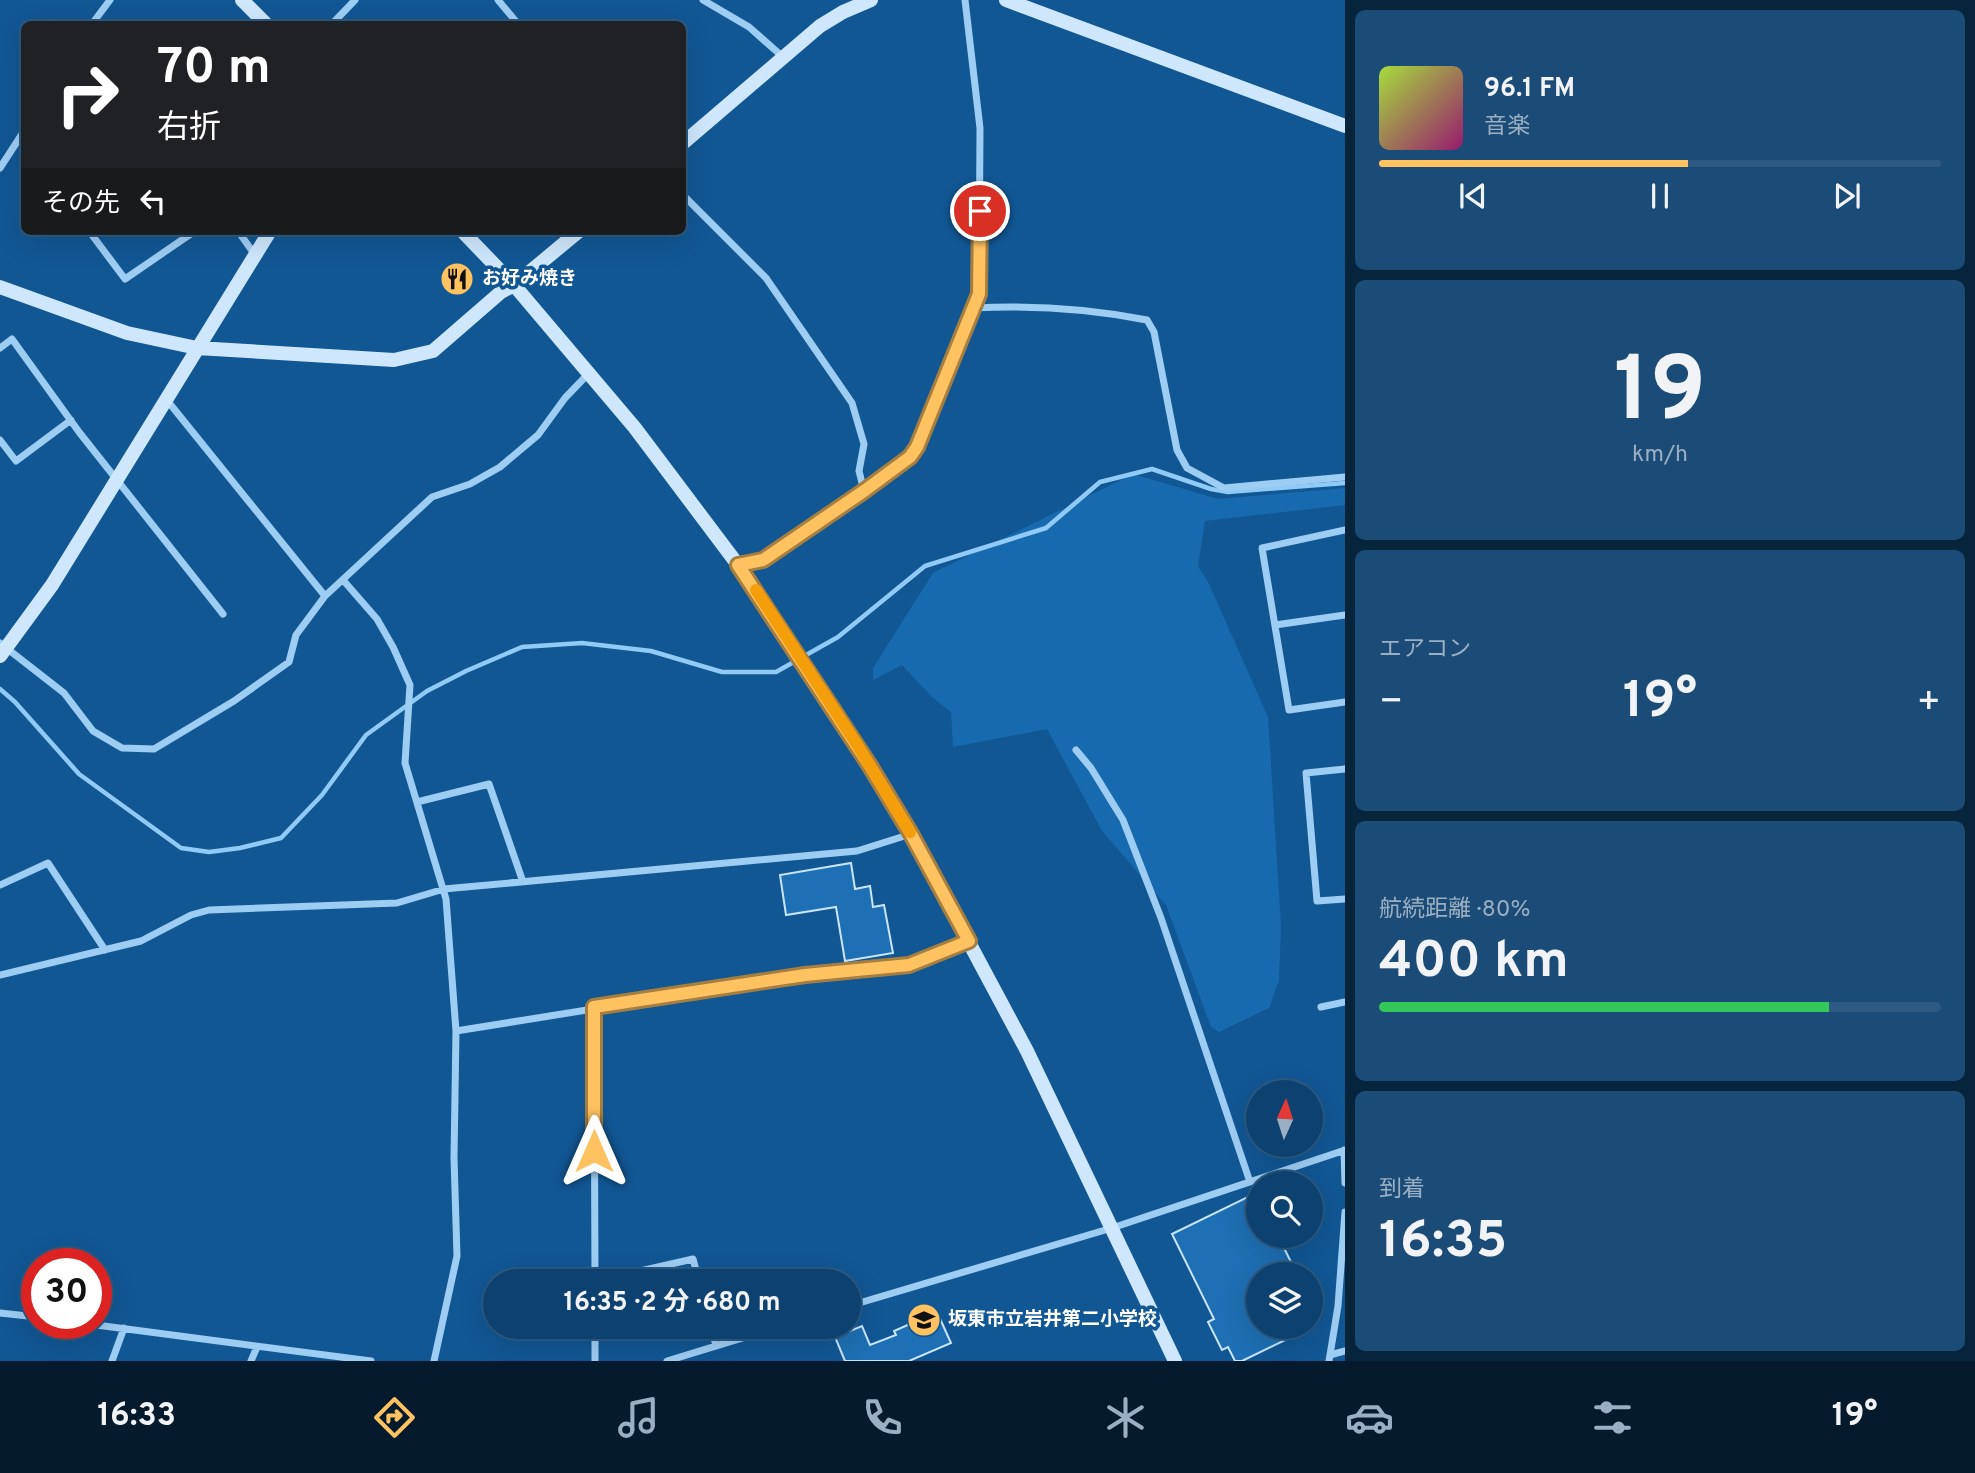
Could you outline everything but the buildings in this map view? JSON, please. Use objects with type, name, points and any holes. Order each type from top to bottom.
[{"type":"street","points":[[94,21],[110,0]]},
{"type":"street","points":[[242,0],[263,21]]},
{"type":"street","points":[[335,21],[355,0]]},
{"type":"street","points":[[498,0],[516,21]]},
{"type":"street","points":[[703,0],[749,27],[783,57]]},
{"type":"street","points":[[686,141],[820,26],[871,0]]},
{"type":"street","points":[[738,565],[763,560],[910,457],[917,447],[979,294],[981,128],[965,0]]},
{"type":"street","points":[[1006,0],[1345,126]]},
{"type":"street","points":[[0,168],[21,136]]},
{"type":"street","points":[[686,198],[766,278],[852,403],[864,444],[859,471],[864,491]]},
{"type":"street","points":[[92,235],[125,278],[189,235]]},
{"type":"street","points":[[241,235],[255,255]]},
{"type":"street","points":[[268,235],[52,585],[2,649],[64,693],[93,731],[122,748],[154,749],[234,701],[289,663],[296,635],[325,596],[432,497],[470,484],[500,467],[538,435],[565,398],[589,373]]},
{"type":"street","points":[[466,235],[514,285],[635,428],[738,565],[831,705],[911,834],[1027,1051],[1175,1361]]},
{"type":"street","points":[[0,287],[127,333],[197,348],[394,360],[433,351],[501,292],[514,285],[574,235]]},
{"type":"street","points":[[973,308],[1001,306],[1090,312],[1147,320],[1154,332],[1177,450],[1187,468],[1224,488],[1345,477]]},
{"type":"street","points":[[0,348],[12,339],[71,420],[223,614]]},
{"type":"street","points":[[166,399],[325,596]]},
{"type":"street","points":[[0,440],[16,461],[71,420]]},
{"type":"street","points":[[1345,530],[1262,548],[1289,710],[1345,702]]},
{"type":"street","points":[[343,580],[377,619],[410,685],[405,763],[443,889],[456,1031],[454,1158],[457,1256],[435,1361]]},
{"type":"street","points":[[1275,625],[1345,615]]},
{"type":"street","points":[[1076,750],[1091,768],[1123,820],[1160,918],[1246,1171]]},
{"type":"street","points":[[1345,769],[1306,773],[1317,901],[1345,899]]},
{"type":"street","points":[[416,802],[489,784],[523,882]]},
{"type":"street","points":[[0,975],[141,941],[191,915],[209,910],[397,903],[443,889],[857,851],[911,834]]},
{"type":"street","points":[[0,885],[48,863],[105,950]]},
{"type":"street","points":[[456,1031],[805,975],[909,965],[969,941]]},
{"type":"street","points":[[1321,1007],[1345,1002]]},
{"type":"street","points":[[594,1007],[596,1269]]},
{"type":"street","points":[[1283,1171],[1345,1150],[1345,1183]]},
{"type":"street","points":[[861,1303],[1112,1228],[1246,1183]]},
{"type":"street","points":[[1329,1358],[1338,1306],[1345,1212]]},
{"type":"street","points":[[649,1269],[693,1259],[696,1269]]},
{"type":"street","points":[[0,1313],[21,1315]]},
{"type":"street","points":[[112,1327],[371,1361]]},
{"type":"street","points":[[112,1361],[124,1328]]},
{"type":"street","points":[[595,1339],[595,1361]]},
{"type":"street","points":[[714,1339],[716,1346]]},
{"type":"street","points":[[672,1360],[739,1339]]},
{"type":"street","points":[[251,1361],[257,1347]]},
{"type":"street","points":[[1329,1358],[1345,1351]]},
{"type":"shaded area","points":[[1133,474],[1218,499],[1345,488],[1345,505],[1205,521],[1198,566],[1209,584],[1268,717],[1281,926],[1279,980],[1269,1008],[1219,1032],[1211,1027],[1166,905],[1102,831],[1047,729],[953,747],[951,712],[932,697],[902,665],[873,680],[873,668],[933,573]]},
{"type":"waterway","points":[[0,689],[15,702],[79,774],[181,848],[209,852],[240,848],[281,838],[322,795],[366,735],[427,691],[522,647],[582,643],[651,651],[722,672],[776,672],[838,637],[925,566],[1046,528],[1100,482],[1152,469],[1228,492],[1345,483]]},
{"type":"slow traffic","points":[[756,590],[858,746],[910,832]]},
{"type":"place","name":"お好み焼き","points":[[457,279]]},
{"type":"place","name":"坂東市立岩井第二小学校","points":[[924,1320]]},
{"type":"route","points":[[594,1151],[594,1007],[805,975],[909,965],[969,941],[911,834],[870,766],[738,565],[763,560],[864,491],[910,457],[917,447],[979,294],[980,211]]}]
